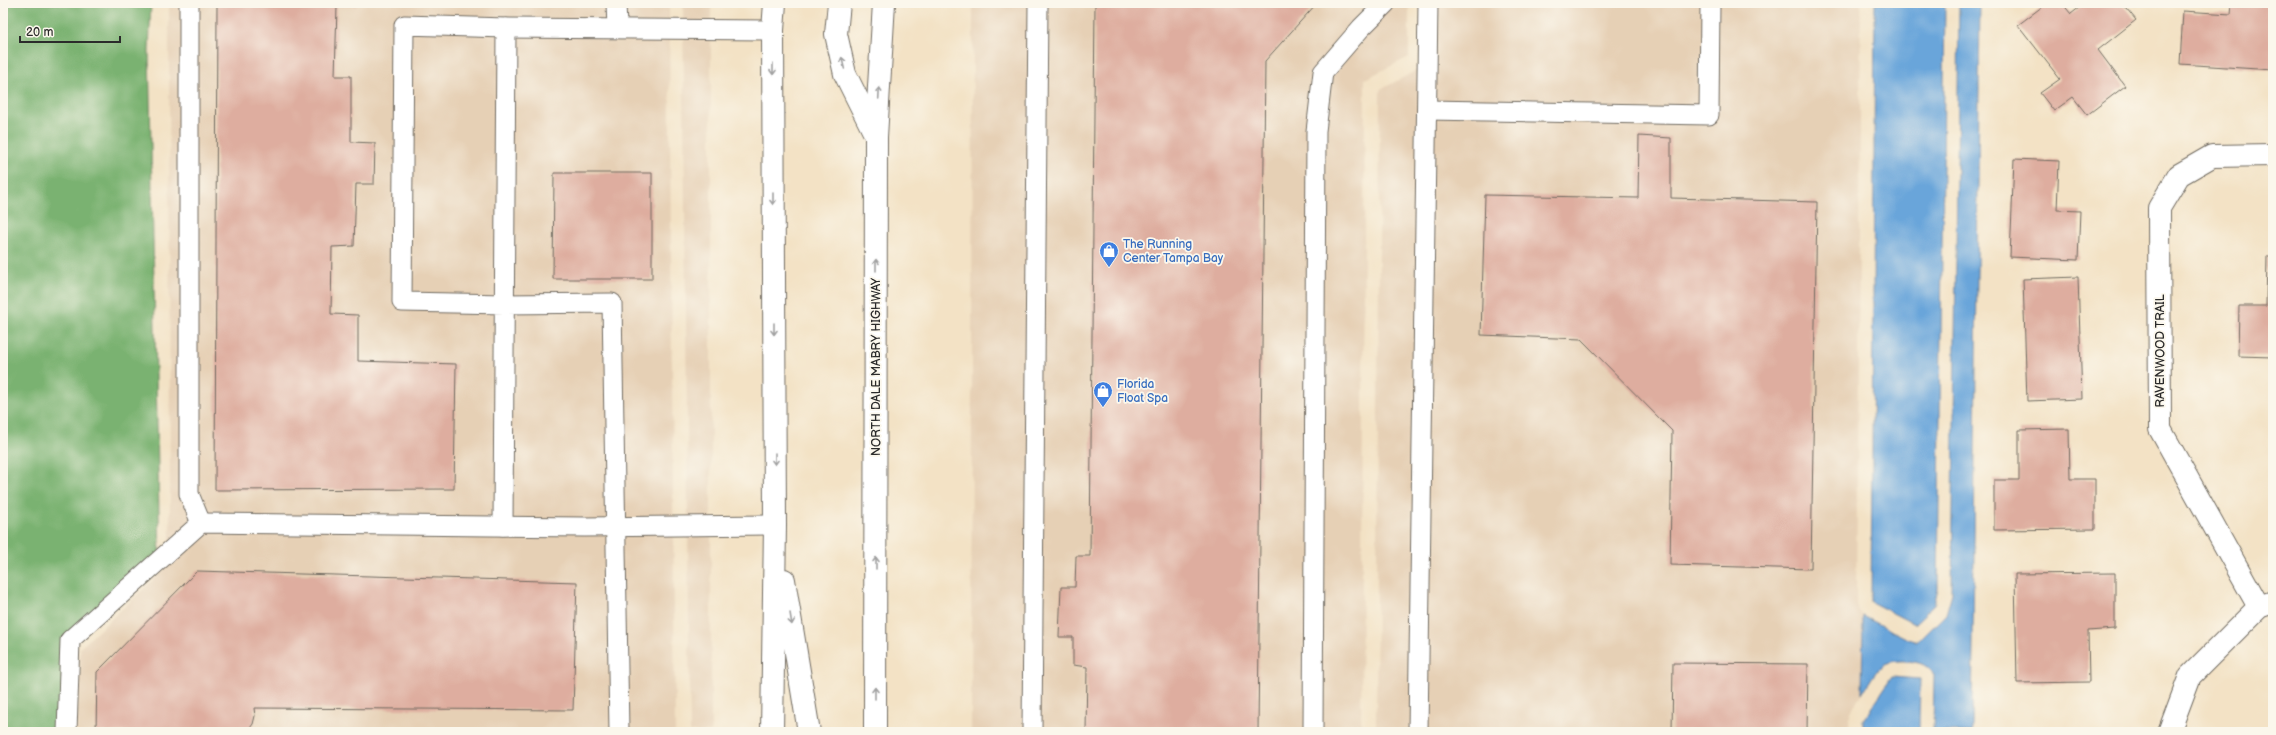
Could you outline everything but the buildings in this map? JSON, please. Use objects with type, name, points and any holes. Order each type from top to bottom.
[{"type":"main road","points":[[772,732],[775,525],[773,30],[775,3]]},
{"type":"main road","points":[[839,3],[836,34],[845,74],[876,137]]},
{"type":"main road","name":"NORTH DALE MABRY HIGHWAY","points":[[875,732],[876,137],[884,3]]},
{"type":"main road","name":"RAVENWOOD TRAIL","points":[[2266,604],[2160,429],[2159,208],[2179,174],[2212,156],[2273,155]]},
{"type":"main road","points":[[775,525],[809,732]]},
{"type":"main road","points":[[2169,732],[2190,676],[2266,604]]},
{"type":"lane","points":[[189,3],[189,494],[201,523]]},
{"type":"lane","points":[[616,3],[617,28]]},
{"type":"lane","points":[[1032,732],[1038,3]]},
{"type":"lane","points":[[1313,732],[1316,131],[1323,72],[1361,28],[1386,3]]},
{"type":"lane","points":[[1418,732],[1428,3]]},
{"type":"lane","points":[[1427,110],[1709,115],[1710,3]]},
{"type":"lane","points":[[619,732],[617,527],[612,303],[505,304],[402,302],[404,25],[506,28],[773,30]]},
{"type":"lane","points":[[502,526],[505,304],[506,28]]},
{"type":"lane","points":[[67,732],[70,640],[201,523],[617,527],[775,525]]},
{"type":"shaded area","points":[[169,3],[669,3],[675,732],[77,732],[80,648],[170,564]]},
{"type":"shaded area","points":[[683,3],[711,3],[711,732],[690,732]]},
{"type":"shaded area","points":[[973,3],[1409,3],[1409,57],[1365,79],[1361,732],[971,732]]},
{"type":"shaded area","points":[[1424,3],[1861,3],[1856,602],[1859,611],[1863,616],[1862,694],[1851,710],[1848,732],[1376,732],[1380,90],[1419,69]]},
{"type":"green space","points":[[3,3],[151,3],[149,51],[160,560],[70,640],[67,732],[3,732]]},
{"type":"water","points":[[1875,3],[1945,3],[1938,588],[1934,605],[1914,624],[1871,602]]},
{"type":"water","points":[[1959,3],[1980,3],[1972,732],[1933,732],[1934,674],[1931,669],[1926,666],[1910,661],[1894,661],[1887,663],[1876,672],[1862,694],[1863,616],[1908,639],[1916,641],[1923,637],[1946,614],[1952,593]]},
{"type":"water","points":[[1892,677],[1920,679],[1919,732],[1863,732],[1863,720]]},
{"type":"place","name":"The Running Center Tampa Bay","points":[[1109,268]]},
{"type":"place","name":"Florida Float Spa","points":[[1103,408]]}]
